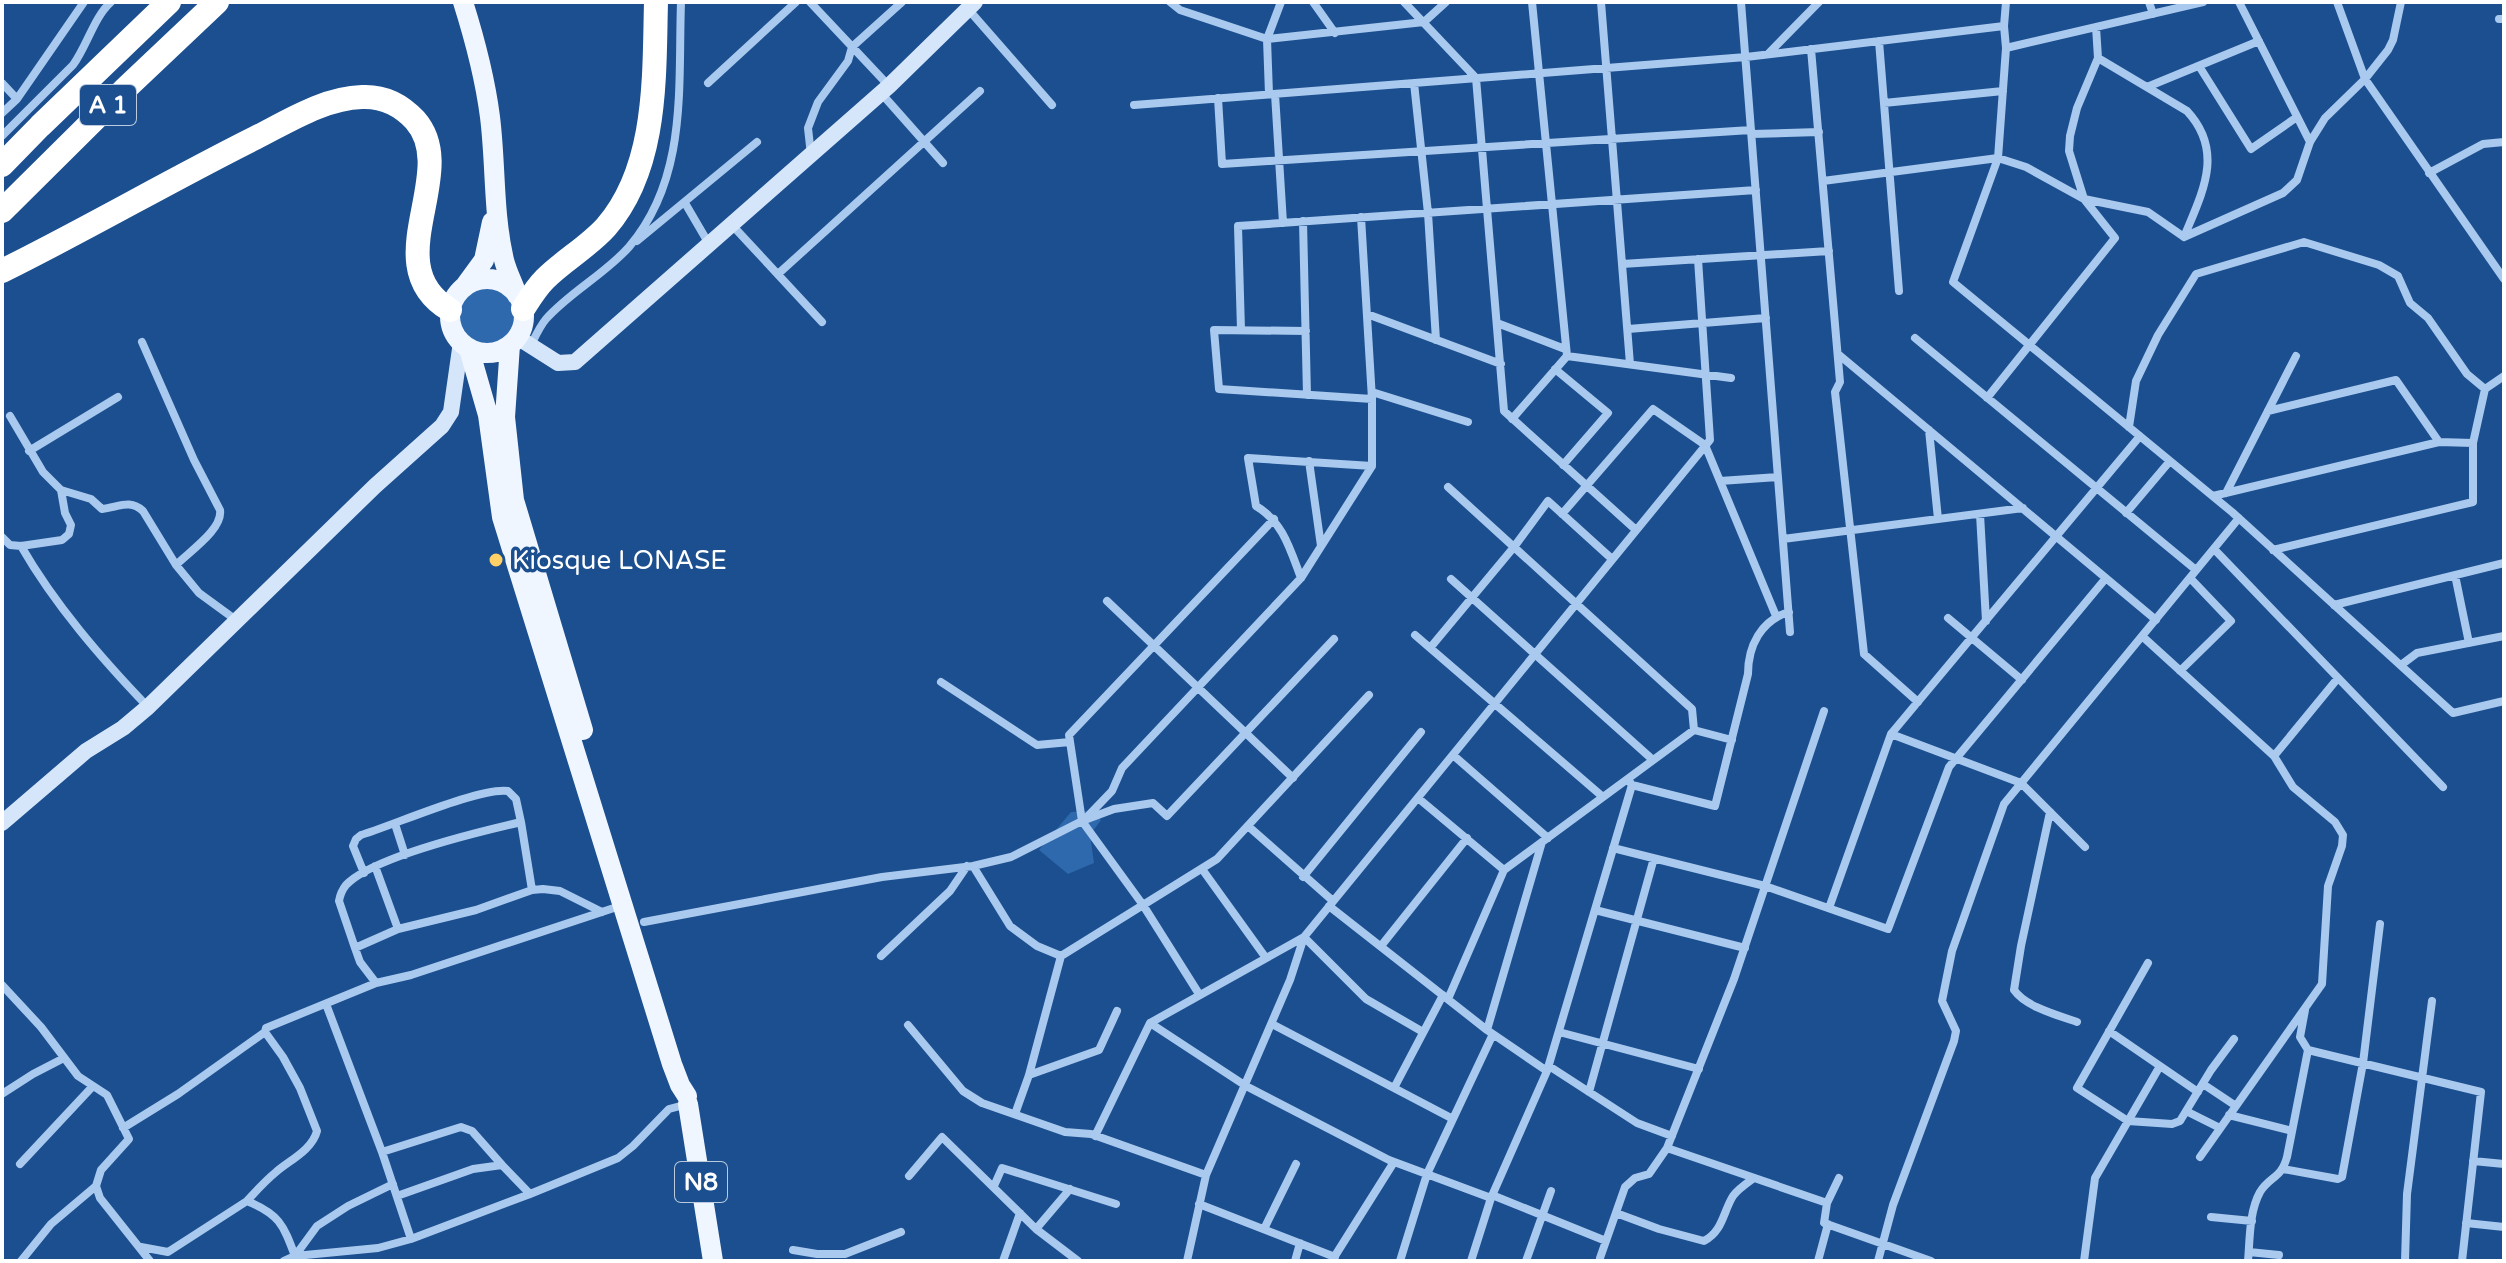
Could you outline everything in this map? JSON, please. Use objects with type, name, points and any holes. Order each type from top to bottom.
[{"type":"highway","points":[[2,165],[169,2]]},
{"type":"highway","name":"A 1","points":[[2,188],[193,2]]},
{"type":"highway","name":"A 1","points":[[2,211],[217,2]]},
{"type":"highway","points":[[520,302],[607,225],[633,180],[643,151],[651,109],[656,2]]},
{"type":"highway","points":[[2,271],[186,172],[295,119],[327,104],[362,97],[389,101],[404,108],[419,125],[429,148],[429,178],[419,222],[418,262],[427,289],[437,302],[450,310]]},
{"type":"main road","points":[[463,2],[483,77],[490,118],[496,203],[504,259],[520,302],[521,328],[505,417],[507,455],[518,515],[682,1051],[688,1100]]},
{"type":"main road","points":[[496,203],[484,260],[454,299],[450,321],[454,333],[465,345],[488,415],[502,517],[672,1064],[688,1100]]},
{"type":"main road","points":[[465,286],[480,279],[490,279],[509,286],[520,302]]},
{"type":"main road","points":[[465,345],[488,353],[519,343]]},
{"type":"main road","name":"N8","points":[[688,1100],[713,1261]]},
{"type":"street","points":[[2,113],[17,99],[84,2]]},
{"type":"street","points":[[2,136],[73,65],[111,2]]},
{"type":"street","points":[[628,248],[658,200],[672,160],[678,113],[681,2]]},
{"type":"street","points":[[708,83],[796,2]]},
{"type":"street","points":[[810,2],[852,47],[943,163]]},
{"type":"street","points":[[811,155],[808,128],[818,102],[848,61],[852,47],[902,2]]},
{"type":"street","points":[[1170,2],[1180,10],[1267,39],[1424,22],[1446,2]]},
{"type":"street","points":[[1281,2],[1267,39],[1283,223]]},
{"type":"street","points":[[1313,2],[1335,33]]},
{"type":"street","points":[[1404,2],[1476,78],[1504,411],[1636,530]]},
{"type":"street","points":[[1512,419],[1566,352],[1532,2]]},
{"type":"street","points":[[1601,2],[1630,364]]},
{"type":"street","points":[[1741,2],[1790,632]]},
{"type":"street","points":[[1767,55],[1819,2]]},
{"type":"street","points":[[2006,2],[1998,158],[1953,282],[2239,518],[2453,713],[2504,701]]},
{"type":"street","points":[[2149,2],[2153,14]]},
{"type":"street","points":[[2006,48],[2203,2]]},
{"type":"street","points":[[2239,2],[2310,142]]},
{"type":"street","points":[[2337,2],[2365,79],[2504,279]]},
{"type":"street","points":[[2184,237],[2283,193],[2297,180],[2310,142],[2325,118],[2365,79],[2393,40],[2401,2]]},
{"type":"street","points":[[757,142],[519,343],[558,363],[575,362],[885,90],[972,5],[1052,105]]},
{"type":"street","points":[[1134,105],[1746,57],[2004,26]]},
{"type":"street","points":[[1987,398],[2115,238],[2084,199],[2069,151],[2077,108],[2098,58],[2096,27]]},
{"type":"street","points":[[1879,41],[1899,291]]},
{"type":"street","points":[[2147,87],[2259,41]]},
{"type":"street","points":[[1811,49],[1840,382],[1835,392],[1864,654],[1918,702]]},
{"type":"street","points":[[2098,58],[2187,111],[2197,122],[2207,145],[2209,166],[2184,237]]},
{"type":"street","points":[[2199,66],[2251,149],[2297,117]]},
{"type":"street","points":[[2,83],[17,99]]},
{"type":"street","points":[[1414,83],[1428,213],[1436,340]]},
{"type":"street","points":[[778,274],[980,91]]},
{"type":"street","points":[[1884,103],[2003,91]]},
{"type":"street","points":[[1218,98],[1222,164],[1612,139],[1819,132]]},
{"type":"street","points":[[2429,173],[2483,144],[2504,142]]},
{"type":"street","points":[[1823,181],[1998,158],[2026,167],[2084,199],[2148,212],[2184,237]]},
{"type":"street","points":[[1241,330],[1238,226],[1756,190]]},
{"type":"street","points":[[685,203],[710,244]]},
{"type":"street","points":[[1082,821],[1112,791],[1122,768],[1301,578],[1372,466],[1372,396],[1361,217]]},
{"type":"street","points":[[1303,221],[1307,395]]},
{"type":"street","points":[[732,225],[822,322]]},
{"type":"street","points":[[2129,427],[2136,381],[2158,335],[2196,274],[2304,242],[2379,265],[2398,276],[2410,303],[2428,318],[2467,374],[2485,389]]},
{"type":"street","points":[[1622,264],[1829,251]]},
{"type":"street","points":[[1187,1261],[1206,1175],[1272,1024],[1304,937],[1710,440],[1698,259]]},
{"type":"street","points":[[1367,314],[1501,364]]},
{"type":"street","points":[[1628,329],[1766,318]]},
{"type":"street","points":[[1497,323],[1566,352],[1731,378]]},
{"type":"street","points":[[1306,331],[1214,330],[1219,389],[1372,396],[1468,422]]},
{"type":"street","points":[[1915,338],[2126,513],[2193,574],[2231,621],[2180,671]]},
{"type":"street","points":[[142,342],[194,460],[220,510],[221,518],[214,529],[176,565]]},
{"type":"street","points":[[2,823],[86,751],[123,728],[148,707],[375,486],[442,426],[451,412],[465,345]]},
{"type":"street","points":[[1838,354],[2156,620]]},
{"type":"street","points":[[2226,493],[2296,356]]},
{"type":"street","points":[[1555,369],[1608,413],[1563,465]]},
{"type":"street","points":[[2273,550],[2473,502],[2473,443],[2485,389],[2504,376]]},
{"type":"street","points":[[2268,411],[2396,380],[2439,442]]},
{"type":"street","points":[[29,451],[118,397]]},
{"type":"street","points":[[1562,514],[1653,409],[1705,445],[1776,616]]},
{"type":"street","points":[[10,416],[43,472],[61,490],[91,499],[102,509],[128,503],[136,505],[143,511],[176,565],[199,593],[236,620]]},
{"type":"street","points":[[1929,430],[1938,519]]},
{"type":"street","points":[[1829,908],[1891,734],[2140,436]]},
{"type":"street","points":[[2213,496],[2439,442],[2473,443]]},
{"type":"street","points":[[1301,578],[1286,538],[1274,519],[1256,506],[1248,458],[1372,466]]},
{"type":"street","points":[[1309,461],[1321,546]]},
{"type":"street","points":[[2126,513],[2170,461]]},
{"type":"street","points":[[1720,481],[1778,477]]},
{"type":"street","points":[[1448,487],[1692,709],[1694,730]]},
{"type":"street","points":[[2,537],[10,545],[21,546],[62,540],[69,534],[71,525],[65,513],[61,490]]},
{"type":"street","points":[[1430,648],[1548,501],[1612,559]]},
{"type":"street","points":[[1783,539],[2023,508]]},
{"type":"street","points":[[1980,514],[1986,621]]},
{"type":"street","points":[[1878,1261],[1893,1205],[1954,1041],[1956,1031],[1942,1001],[1952,951],[2004,804],[2239,518]]},
{"type":"street","points":[[1199,994],[1143,905],[1082,821],[1069,735],[1274,519]]},
{"type":"street","points":[[21,546],[43,584],[119,677],[148,707]]},
{"type":"street","points":[[2214,549],[2443,787]]},
{"type":"street","points":[[2334,605],[2504,563]]},
{"type":"street","points":[[2455,575],[2469,643]]},
{"type":"street","points":[[1613,848],[1765,886],[1888,929],[1949,767],[2106,578]]},
{"type":"street","points":[[1451,579],[1653,760]]},
{"type":"street","points":[[1107,601],[1293,778]]},
{"type":"street","points":[[1630,782],[1715,806],[1748,674],[1750,652],[1767,624],[1776,616],[1789,612]]},
{"type":"street","points":[[1948,618],[2022,680]]},
{"type":"street","points":[[1415,635],[1603,797]]},
{"type":"street","points":[[2142,636],[2274,756],[2293,787],[2335,822],[2343,835],[2328,886],[2322,984],[2200,1157]]},
{"type":"street","points":[[2401,665],[2417,653],[2504,636]]},
{"type":"street","points":[[644,922],[882,877],[970,866],[1011,857],[1082,821],[1114,809],[1153,803],[1167,816],[1334,639]]},
{"type":"street","points":[[2274,756],[2338,678]]},
{"type":"street","points":[[941,682],[1037,745],[1070,742]]},
{"type":"street","points":[[1015,1114],[1029,1075],[1061,956],[1217,859],[1369,695]]},
{"type":"street","points":[[1600,1258],[1625,1187],[1635,1178],[1649,1174],[1672,1136],[1745,948],[1824,711]]},
{"type":"street","points":[[1694,730],[1732,740]]},
{"type":"street","points":[[1394,1088],[1423,1032],[1446,997],[1504,870],[1603,797],[1630,782],[1653,760],[1694,730]]},
{"type":"street","points":[[1303,877],[1421,732]]},
{"type":"street","points":[[1891,734],[2021,783],[2085,847]]},
{"type":"street","points":[[1453,755],[1545,840]]},
{"type":"street","points":[[1471,1261],[1491,1197],[1548,1069],[1630,782]]},
{"type":"street","points":[[364,873],[353,846],[361,835],[501,790],[508,791],[516,799],[532,890]]},
{"type":"street","points":[[1418,798],[1504,870]]},
{"type":"street","points":[[2050,812],[2014,990],[2020,997],[2077,1022]]},
{"type":"street","points":[[376,983],[360,962],[339,901],[340,893],[348,883],[375,866],[405,855],[480,831],[521,822]]},
{"type":"street","points":[[395,824],[405,855]]},
{"type":"street","points":[[1248,826],[1381,946],[1490,1032],[1637,1123],[1672,1136]]},
{"type":"street","points":[[1381,946],[1467,838]]},
{"type":"street","points":[[1400,1261],[1427,1174],[1490,1032],[1545,840]]},
{"type":"street","points":[[1589,1092],[1654,858]]},
{"type":"street","points":[[375,866],[398,929]]},
{"type":"street","points":[[970,866],[1010,926],[1037,946],[1061,956]]},
{"type":"street","points":[[881,956],[950,891],[970,866]]},
{"type":"street","points":[[1202,869],[1266,958]]},
{"type":"street","points":[[355,948],[398,929],[476,910],[532,890],[560,891],[602,912]]},
{"type":"street","points":[[123,1128],[178,1094],[272,1024],[376,983],[411,975],[624,905]]},
{"type":"street","points":[[1595,910],[1745,948]]},
{"type":"street","points":[[2283,1169],[2338,1179],[2342,1177],[2363,1063],[2380,924]]},
{"type":"street","points":[[1095,1136],[1150,1023],[1304,937]]},
{"type":"street","points":[[1304,937],[1366,999],[1423,1032]]},
{"type":"street","points":[[2148,963],[2077,1088],[2128,1121],[2172,1124],[2180,1121],[2234,1039]]},
{"type":"street","points":[[2,985],[41,1027],[78,1076],[107,1095],[129,1139],[101,1170],[96,1186],[51,1224],[21,1261]]},
{"type":"street","points":[[2405,1261],[2407,1194],[2432,1001]]},
{"type":"street","points":[[326,1004],[411,1239]]},
{"type":"street","points":[[2279,1255],[2248,1257],[2253,1211],[2261,1190],[2283,1169],[2292,1131],[2308,1050],[2300,1037],[2306,1006]]},
{"type":"street","points":[[1029,1075],[1099,1050],[1117,1011]]},
{"type":"street","points":[[1150,1023],[1246,1086],[1394,1162],[1606,1241]]},
{"type":"street","points":[[1272,1024],[1453,1119]]},
{"type":"street","points":[[908,1025],[963,1091],[982,1103],[1065,1132],[1095,1136],[1206,1175]]},
{"type":"street","points":[[2109,1031],[2160,1066],[2236,1106]]},
{"type":"street","points":[[141,1247],[168,1252],[247,1201],[315,1138],[317,1131],[300,1088],[265,1032]]},
{"type":"street","points":[[1559,1032],[1699,1069]]},
{"type":"street","points":[[2308,1050],[2481,1092],[2462,1261]]},
{"type":"street","points":[[2,1094],[64,1058]]},
{"type":"street","points":[[2084,1261],[2095,1178],[2160,1066]]},
{"type":"street","points":[[20,1164],[93,1086]]},
{"type":"street","points":[[284,1261],[295,1256],[378,1248],[411,1239],[530,1194],[618,1158],[669,1109],[688,1100]]},
{"type":"street","points":[[2186,1111],[2220,1128]]},
{"type":"street","points":[[2229,1115],[2292,1131]]},
{"type":"street","points":[[382,1152],[461,1127],[472,1131],[530,1194]]},
{"type":"street","points":[[909,1176],[942,1137],[1036,1229],[1078,1261]]},
{"type":"street","points":[[1667,1148],[1827,1203]]},
{"type":"street","points":[[2473,1161],[2504,1164]]},
{"type":"street","points":[[1199,1204],[1334,1259],[1394,1162]]},
{"type":"street","points":[[1264,1229],[1296,1164]]},
{"type":"street","points":[[397,1196],[473,1169],[502,1165]]},
{"type":"street","points":[[994,1186],[1002,1168],[1116,1204]]},
{"type":"street","points":[[1616,1213],[1704,1241],[1713,1237],[1735,1193],[1754,1178]]},
{"type":"street","points":[[1839,1178],[1827,1203],[1824,1223],[1931,1261]]},
{"type":"street","points":[[295,1256],[317,1226],[348,1206],[393,1184]]},
{"type":"street","points":[[96,1186],[100,1198],[150,1261]]},
{"type":"street","points":[[1036,1229],[1070,1189]]},
{"type":"street","points":[[1526,1261],[1551,1191]]},
{"type":"street","points":[[247,1201],[271,1210],[287,1234],[295,1256]]},
{"type":"street","points":[[1003,1261],[1020,1213]]},
{"type":"street","points":[[2211,1217],[2252,1221]]},
{"type":"street","points":[[2466,1223],[2504,1227]]},
{"type":"street","points":[[1818,1261],[1828,1224]]},
{"type":"street","points":[[793,1250],[814,1258],[845,1254],[901,1232]]},
{"type":"street","points":[[1295,1261],[1300,1243]]},
{"type":"shaded area","points":[[486,283],[504,289],[512,297],[518,315],[512,333],[504,341],[486,347],[468,341],[460,333],[454,315],[460,297],[468,289]]},
{"type":"shaded area","points":[[1090,811],[1101,820],[1090,835],[1094,863],[1068,874],[1039,850],[1071,812]]},
{"type":"place","name":"Kiosque LONASE","points":[[496,560]]}]
